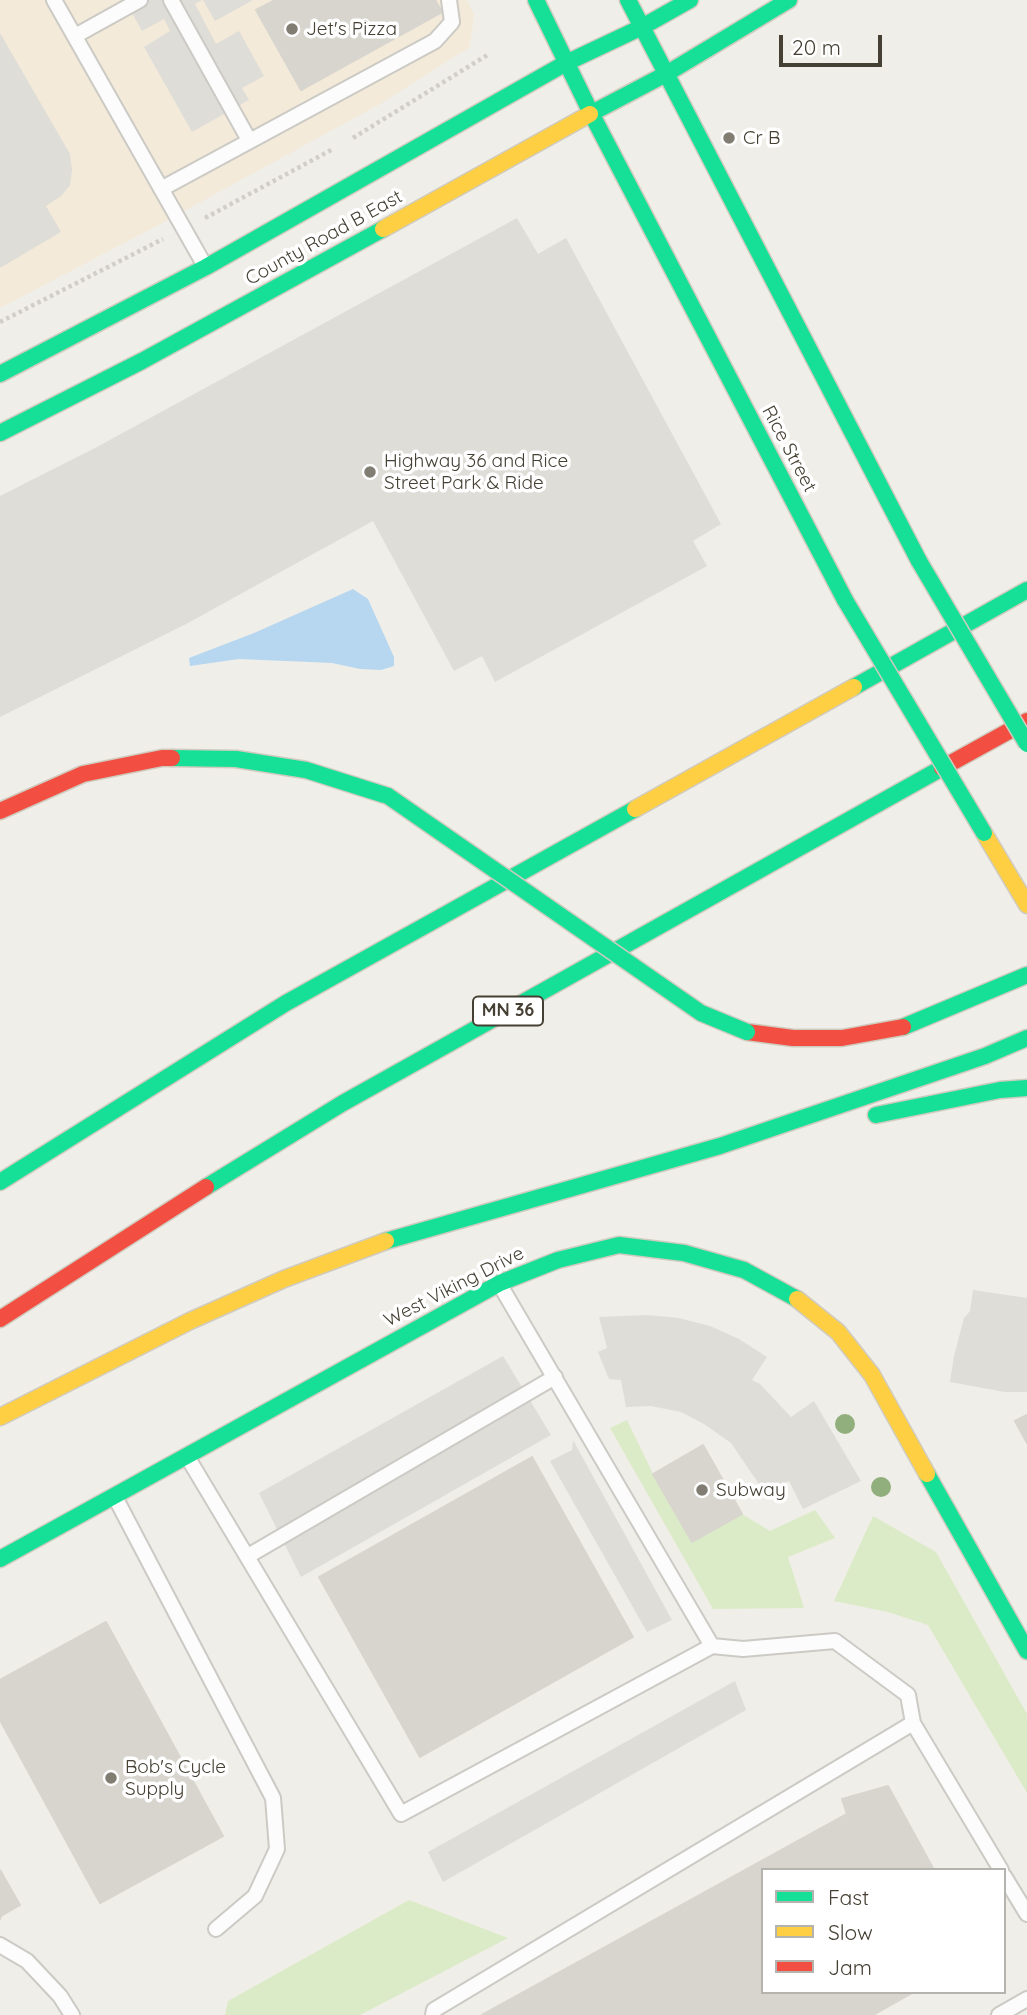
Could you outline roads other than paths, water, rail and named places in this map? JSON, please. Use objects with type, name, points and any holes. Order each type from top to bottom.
[{"type":"main road","name":"Rice Street","points":[[536,0],[591,113],[845,600],[1027,905]]},
{"type":"main road","points":[[628,0],[919,561],[1027,744]]},
{"type":"main road","name":"County Road B East","points":[[0,374],[206,267],[566,63],[642,27],[690,0]]},
{"type":"main road","name":"County Road B East","points":[[0,433],[291,281],[591,113],[666,74],[789,0]]},
{"type":"main road","points":[[0,1182],[286,1003],[1027,590]]},
{"type":"main road","name":"MN 36","points":[[0,1320],[222,1176],[343,1103],[1027,721]]},
{"type":"main road","points":[[0,811],[83,774],[162,758],[236,759],[306,770],[388,796],[701,1013],[747,1032],[793,1038],[842,1038],[901,1028],[1027,975]]},
{"type":"main road","points":[[0,1417],[190,1321],[309,1269],[386,1241],[720,1146],[985,1056],[1027,1038]]},
{"type":"main road","points":[[866,1116],[1000,1090],[1027,1088]]},
{"type":"main road","points":[[720,1146],[840,1122]]},
{"type":"main road","name":"West Viking Drive","points":[[0,1559],[499,1283],[558,1260],[619,1245],[684,1253],[744,1270],[796,1298],[838,1332],[872,1375],[1027,1651]]},
{"type":"lane","points":[[54,0],[206,267]]},
{"type":"lane","points":[[75,36],[140,0]]},
{"type":"lane","points":[[171,0],[250,140]]},
{"type":"lane","points":[[161,189],[435,41],[452,22],[449,0]]},
{"type":"lane","points":[[499,1283],[712,1646]]},
{"type":"lane","points":[[248,1556],[555,1377]]},
{"type":"lane","points":[[187,1455],[401,1814],[712,1646],[743,1649],[835,1641],[908,1695],[913,1723],[1000,1868]]},
{"type":"lane","points":[[114,1496],[273,1798],[277,1849],[255,1896],[216,1929]]},
{"type":"lane","points":[[433,2015],[434,2010],[913,1723]]},
{"type":"lane","points":[[1006,1879],[1027,1914]]},
{"type":"lane","points":[[0,1945],[27,1961],[60,1996],[72,2015]]},
{"type":"lane","points":[[999,2015],[1027,1999]]},
{"type":"water","points":[[353,589],[368,599],[394,657],[394,666],[381,670],[332,663],[239,659],[190,666],[189,658],[254,633]]},
{"type":"place","name":"Jet's Pizza","points":[[292,29]]},
{"type":"place","name":"Cr B","points":[[729,138]]},
{"type":"place","name":"Highway 36 and Rice Street Park & Ride","points":[[370,472]]},
{"type":"place","name":"Subway","points":[[702,1490]]},
{"type":"place","name":"Bob's Cycle Supply","points":[[111,1778]]}]
